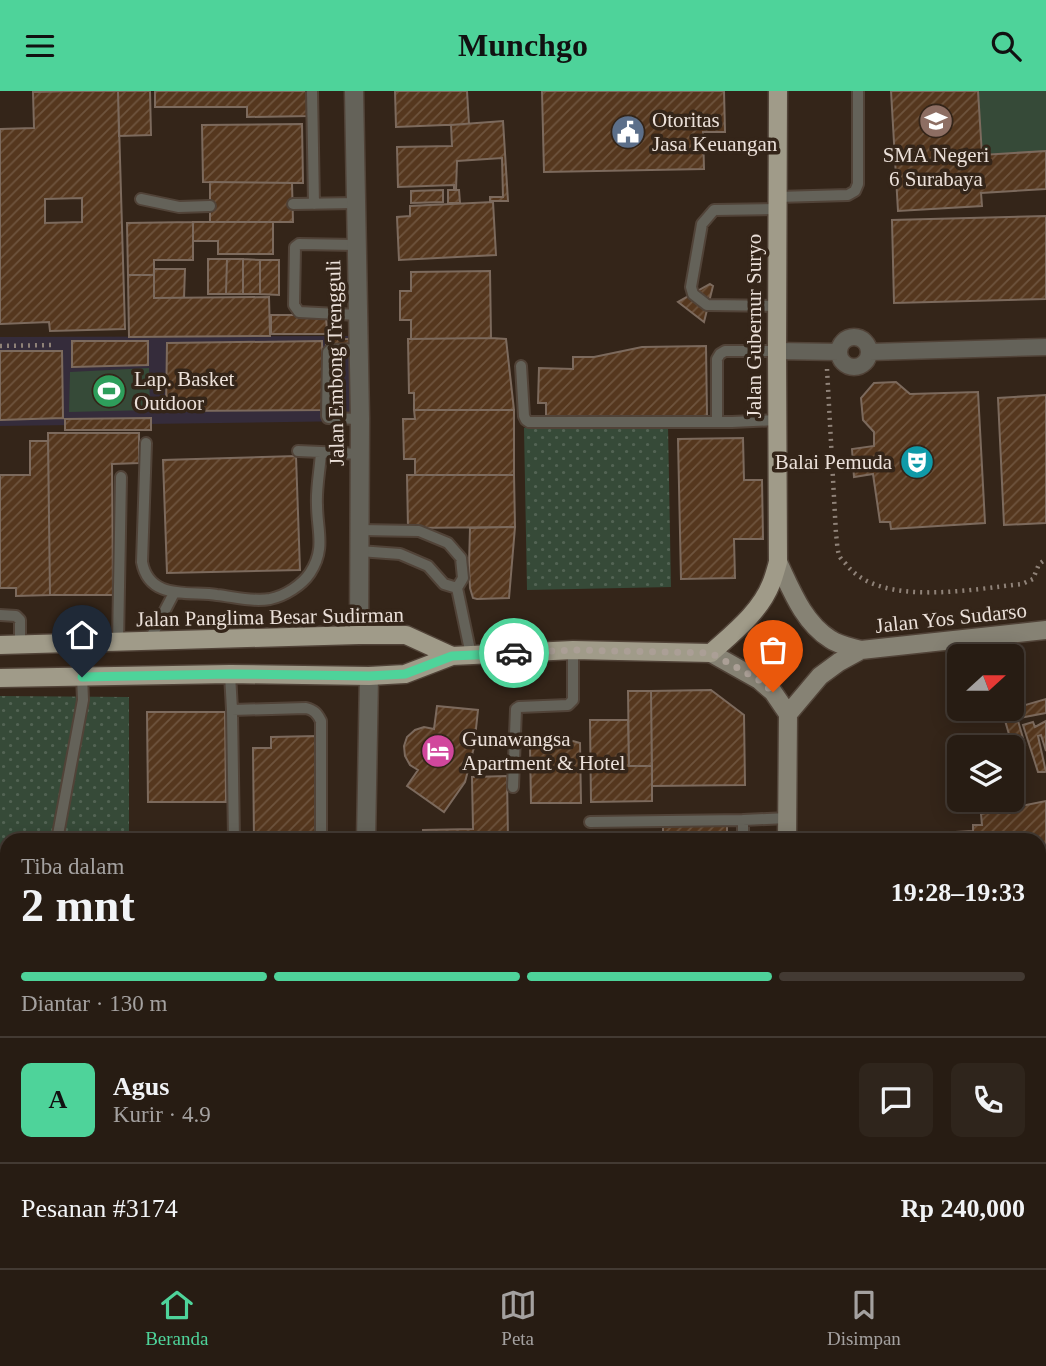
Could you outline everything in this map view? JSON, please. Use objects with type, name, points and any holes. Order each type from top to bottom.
[{"type":"main road","name":"Jalan Gubernur Suryo","points":[[711,653],[762,601],[771,585],[778,562],[778,91]]},
{"type":"main road","name":"Jalan Gubernur Suryo","points":[[778,562],[794,595],[814,626],[831,641],[861,650]]},
{"type":"main road","name":"Jalan Yos Sudarso","points":[[861,650],[1046,630]]},
{"type":"main road","name":"Jalan Panglima Besar Sudirman","points":[[0,645],[406,635],[452,656]]},
{"type":"main road","name":"Jalan Panglima Besar Sudirman","points":[[0,678],[230,674],[369,676],[405,674],[452,656],[573,650],[711,653]]},
{"type":"main road","points":[[788,714],[820,676],[861,650]]},
{"type":"main road","points":[[711,653],[759,680],[773,692],[788,714],[787,833]]},
{"type":"street","name":"Jalan Embong Trengguli","points":[[354,91],[359,635]]},
{"type":"street","points":[[777,351],[833,351],[850,337],[864,339],[870,352],[1046,347]]},
{"type":"street","points":[[366,833],[369,676]]},
{"type":"lane","points":[[312,91],[314,204]]},
{"type":"lane","points":[[777,306],[707,305],[693,294],[691,287],[702,224],[714,211],[848,195],[855,191],[858,184],[858,91]]},
{"type":"lane","points":[[141,199],[179,207],[210,206]]},
{"type":"lane","points":[[293,204],[357,203]]},
{"type":"lane","points":[[357,245],[299,244],[295,247],[294,305],[299,311],[358,315]]},
{"type":"lane","points":[[358,349],[328,352],[327,416],[359,419]]},
{"type":"lane","points":[[718,422],[717,359],[720,354],[725,351],[777,351]]},
{"type":"lane","points":[[521,366],[524,416],[529,422],[777,420]]},
{"type":"lane","points":[[146,443],[142,562],[144,574],[152,583],[174,593],[260,600],[272,599],[286,593],[304,579],[320,550],[317,505],[321,452]]},
{"type":"lane","points":[[299,451],[359,454]]},
{"type":"lane","points":[[118,642],[121,477]]},
{"type":"lane","points":[[360,530],[419,531],[448,543],[461,558],[463,578],[457,588],[471,655]]},
{"type":"lane","points":[[359,551],[400,554],[428,566],[444,584],[457,588]]},
{"type":"lane","points":[[149,641],[174,593]]},
{"type":"lane","points":[[0,615],[19,617],[19,645]]},
{"type":"lane","points":[[513,787],[514,713],[522,707],[571,703],[573,650]]},
{"type":"lane","points":[[230,674],[234,833]]},
{"type":"lane","points":[[58,833],[83,700],[82,677]]},
{"type":"lane","points":[[232,710],[306,708],[318,713],[321,721],[321,833]]},
{"type":"lane","points":[[590,822],[787,818]]},
{"type":"lane","points":[[743,820],[743,833]]},
{"type":"path","points":[[0,346],[55,345]]},
{"type":"path","points":[[833,351],[836,534],[839,555],[853,574],[893,590],[947,591],[1021,584],[1033,579],[1039,564],[1046,559]]},
{"type":"shaded area","points":[[353,336],[355,421],[0,426],[0,337]]},
{"type":"green space","points":[[978,91],[1046,91],[1046,151],[982,155]]},
{"type":"green space","name":"Lap. Basket Outdoor","points":[[149,368],[150,410],[69,412],[70,372]]},
{"type":"green space","points":[[668,426],[671,587],[527,590],[524,428]]},
{"type":"green space","points":[[0,696],[129,697],[129,833],[0,833]]},
{"type":"water","points":[[780,634],[790,639],[795,649],[790,659],[780,664],[770,659],[765,649],[770,639]]},
{"type":"building","points":[[118,91],[125,329],[50,331],[49,322],[0,324],[0,129],[34,128],[33,92]],"holes":[[[82,198],[82,222],[45,223],[45,199]]]},
{"type":"building","points":[[118,91],[150,91],[151,135],[119,136]]},
{"type":"building","points":[[155,91],[308,91],[309,116],[247,117],[247,107],[155,107]]},
{"type":"building","points":[[395,91],[467,91],[469,124],[396,127]]},
{"type":"building","name":"Otoritas Jasa Keuangan","points":[[542,91],[724,91],[725,132],[703,132],[704,169],[544,172]]},
{"type":"building","name":"SMA Negeri 6 Surabaya","points":[[891,91],[978,91],[982,155],[1046,151],[1046,189],[981,193],[982,206],[898,211]]},
{"type":"building","points":[[503,121],[508,201],[490,201],[490,197],[503,197],[502,158],[457,161],[456,190],[459,190],[460,203],[448,203],[448,190],[454,190],[454,185],[398,187],[397,147],[452,146],[451,125]]},
{"type":"building","points":[[302,124],[303,183],[203,182],[202,125]]},
{"type":"building","points":[[210,182],[292,183],[293,222],[210,222]]},
{"type":"building","points":[[443,190],[443,202],[411,203],[411,191]]},
{"type":"building","points":[[493,202],[496,255],[399,260],[397,217],[410,216],[410,206]]},
{"type":"building","points":[[1046,216],[1046,299],[894,303],[892,220]]},
{"type":"building","points":[[193,222],[273,222],[273,254],[218,254],[218,241],[193,241]]},
{"type":"building","points":[[193,222],[193,260],[154,260],[154,275],[128,275],[127,223]]},
{"type":"building","points":[[208,259],[227,259],[226,294],[208,294]]},
{"type":"building","points":[[227,259],[243,259],[243,294],[226,294]]},
{"type":"building","points":[[243,259],[260,260],[260,294],[243,294]]},
{"type":"building","points":[[260,260],[279,260],[279,295],[260,294]]},
{"type":"building","points":[[154,269],[185,269],[184,298],[154,298]]},
{"type":"building","points":[[490,271],[491,338],[411,339],[411,320],[400,320],[400,291],[411,291],[411,272]]},
{"type":"building","points":[[128,275],[154,275],[154,298],[269,297],[270,336],[129,337]]},
{"type":"building","points":[[710,284],[713,286],[704,322],[678,302]]},
{"type":"building","points":[[271,315],[326,315],[327,334],[271,334]]},
{"type":"building","points":[[326,339],[350,339],[350,346],[326,347]]},
{"type":"building","points":[[408,339],[506,339],[514,410],[414,410],[414,393],[409,393]]},
{"type":"building","points":[[72,341],[148,341],[148,365],[72,367]]},
{"type":"building","points":[[322,341],[324,410],[166,411],[167,343]]},
{"type":"building","points":[[706,346],[707,416],[546,417],[546,403],[538,403],[539,368],[573,369],[573,357],[594,357],[642,347]]},
{"type":"building","points":[[0,351],[62,351],[63,418],[0,420]]},
{"type":"building","name":"Balai Pemuda","points":[[896,382],[910,394],[978,392],[985,523],[891,529],[890,522],[880,522],[873,474],[854,477],[852,449],[874,446],[874,432],[863,420],[861,398],[874,383]]},
{"type":"building","points":[[1046,395],[1046,523],[1004,525],[998,398]]},
{"type":"building","points":[[414,410],[514,410],[514,475],[415,475],[415,459],[404,459],[403,419],[415,419]]},
{"type":"building","points":[[151,418],[151,430],[65,430],[65,419]]},
{"type":"building","points":[[48,433],[139,433],[139,463],[112,464],[113,595],[50,595]]},
{"type":"building","points":[[743,438],[744,480],[762,480],[763,539],[734,539],[735,578],[681,579],[678,439]]},
{"type":"building","points":[[30,441],[48,441],[50,595],[16,596],[16,588],[0,588],[0,475],[30,475]]},
{"type":"building","points":[[296,456],[300,570],[167,573],[163,460]]},
{"type":"building","points":[[407,475],[514,475],[515,527],[408,528]]},
{"type":"building","points":[[515,527],[509,598],[473,598],[469,566],[470,528]]},
{"type":"building","points":[[711,690],[744,715],[745,785],[652,786],[651,691]]},
{"type":"building","points":[[628,691],[651,691],[652,766],[629,766]]},
{"type":"building","points":[[1046,699],[1046,713],[1024,717],[1024,705]]},
{"type":"building","points":[[437,706],[478,710],[474,747],[465,782],[444,812],[407,786],[418,770],[410,765],[404,746],[407,737],[415,730],[424,727],[434,729]]},
{"type":"building","points":[[147,712],[225,712],[226,802],[148,802]]},
{"type":"building","points":[[590,720],[628,720],[629,766],[652,766],[652,801],[591,802]]},
{"type":"building","points":[[1005,721],[1018,721],[1022,735],[1009,735]]},
{"type":"building","points":[[1046,721],[1046,751],[1041,735],[1038,736],[1046,772],[1038,772],[1023,725],[1033,722],[1035,727]]},
{"type":"building","points":[[317,736],[318,833],[254,833],[253,748],[271,748],[271,737]]},
{"type":"building","points":[[555,736],[580,743],[581,803],[531,803],[530,745]]},
{"type":"building","points":[[507,776],[508,833],[423,833],[423,830],[473,829],[472,777]]},
{"type":"building","points":[[1046,801],[1046,833],[956,833],[973,831],[973,825],[982,825],[981,814],[1024,812],[1024,805]]},
{"type":"building","points":[[663,825],[727,825],[727,833],[663,833]]},
{"type":"way so far","points":[[514,653],[573,650],[711,653],[759,680],[773,692]]},
{"type":"place","name":"SMA Negeri 6 Surabaya","points":[[936,121]]},
{"type":"place","name":"Otoritas Jasa Keuangan","points":[[628,132]]},
{"type":"place","name":"Lap. Basket Outdoor","points":[[109,391]]},
{"type":"place","name":"Balai Pemuda","points":[[917,462]]},
{"type":"place","name":"Gunawangsa Apartment & Hotel","points":[[438,751]]},
{"type":"route","points":[[82,677],[405,674],[452,656],[514,653]]}]
